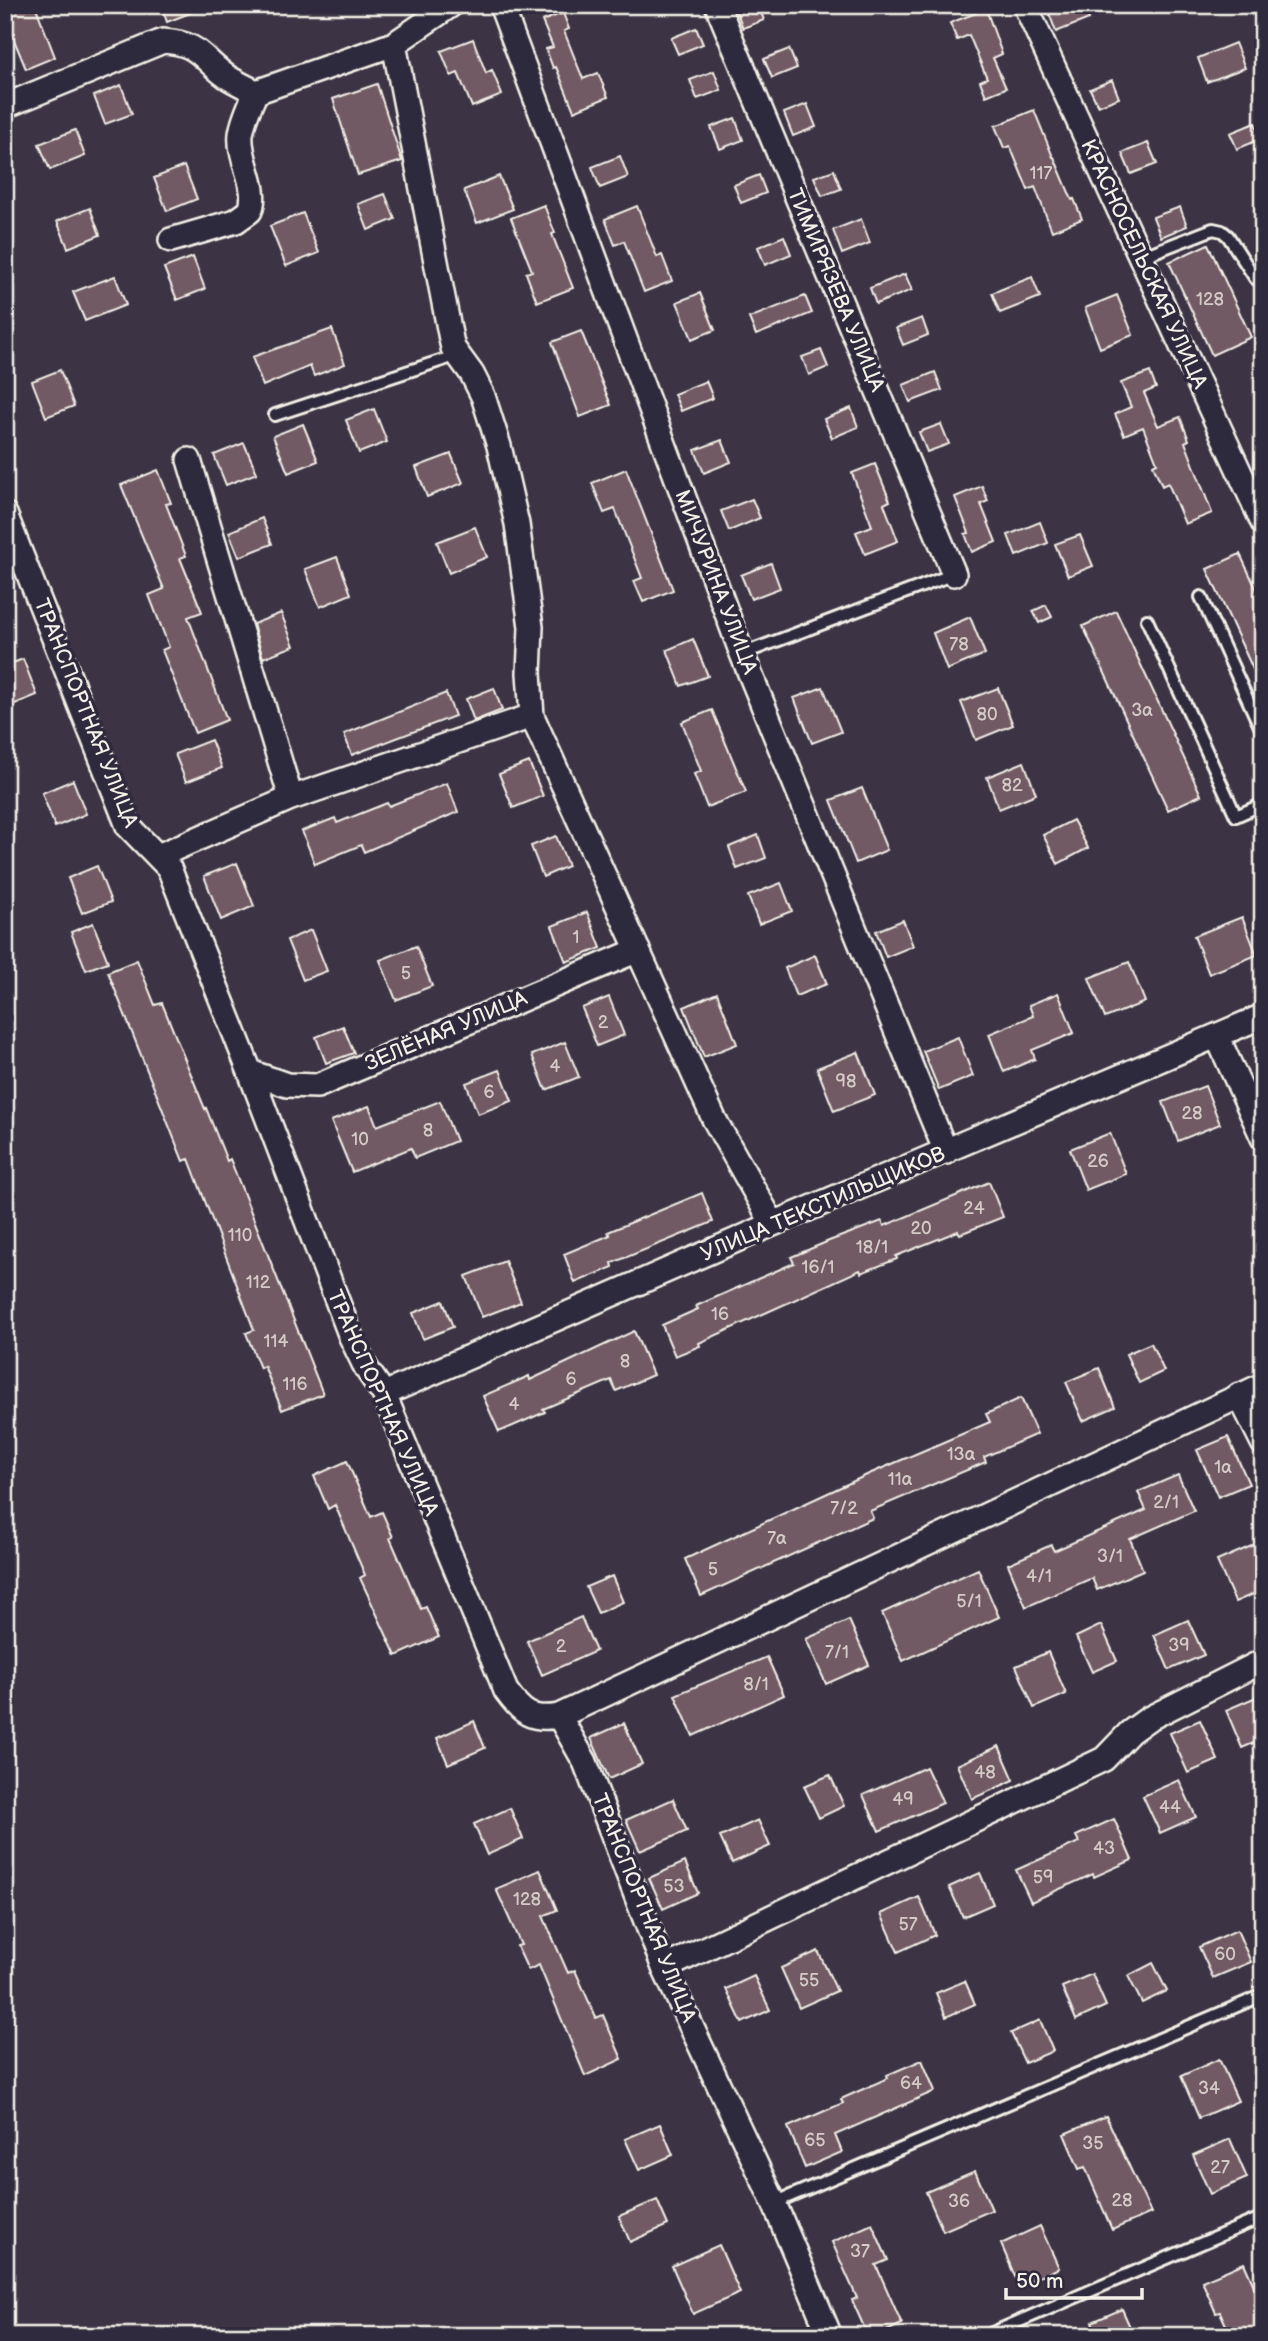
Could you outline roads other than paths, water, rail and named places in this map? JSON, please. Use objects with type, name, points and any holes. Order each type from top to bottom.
[{"type":"street","points":[[5,106],[163,41],[182,42],[200,52],[223,74],[256,92],[394,44],[451,5]]},
{"type":"street","name":"МИЧУРИНА УЛИЦА","points":[[501,5],[742,654],[946,1152]]},
{"type":"street","name":"ТИМИРЯЗЕВА УЛИЦА","points":[[718,5],[954,574]]},
{"type":"street","name":"КРАСНОСЕЛЬСКАЯ УЛИЦА","points":[[1025,5],[1263,523]]},
{"type":"street","points":[[394,44],[450,338],[483,396],[499,446],[517,524],[531,627],[529,673],[532,716],[714,1119],[773,1224]]},
{"type":"street","points":[[171,240],[236,221],[250,211],[253,199],[242,156],[241,134],[256,92]]},
{"type":"street","points":[[188,460],[291,798]]},
{"type":"street","name":"ТРАНСПОРТНАЯ УЛИЦА","points":[[5,514],[128,826],[169,868],[351,1337],[366,1368],[384,1394],[506,1691],[518,1708],[534,1718],[559,1716],[584,1762],[664,1968],[774,2203],[830,2336]]},
{"type":"street","points":[[158,856],[291,798],[532,716]]},
{"type":"street","name":"ЗЕЛЁНАЯ УЛИЦА","points":[[250,1072],[287,1085],[317,1086],[638,950]]},
{"type":"street","name":"УЛИЦА ТЕКСТИЛЬЩИКОВ","points":[[384,1394],[773,1224],[1263,1016]]},
{"type":"street","points":[[1217,1036],[1263,1138]]},
{"type":"street","points":[[559,1716],[1263,1385]]},
{"type":"street","points":[[1239,1395],[1263,1444]]},
{"type":"street","points":[[664,1968],[1104,1759],[1130,1732],[1148,1719],[1263,1661]]},
{"type":"lane","points":[[1253,5],[1263,16]]},
{"type":"lane","points":[[1141,257],[1213,229],[1222,230],[1255,278],[1263,282]]},
{"type":"lane","points":[[275,415],[458,355]]},
{"type":"lane","points":[[742,654],[954,574]]},
{"type":"lane","points":[[1201,597],[1263,733]]},
{"type":"lane","points":[[1147,620],[1236,816],[1263,804]]},
{"type":"lane","points":[[774,2203],[1263,1995]]},
{"type":"lane","points":[[985,2336],[1263,2217]]}]
